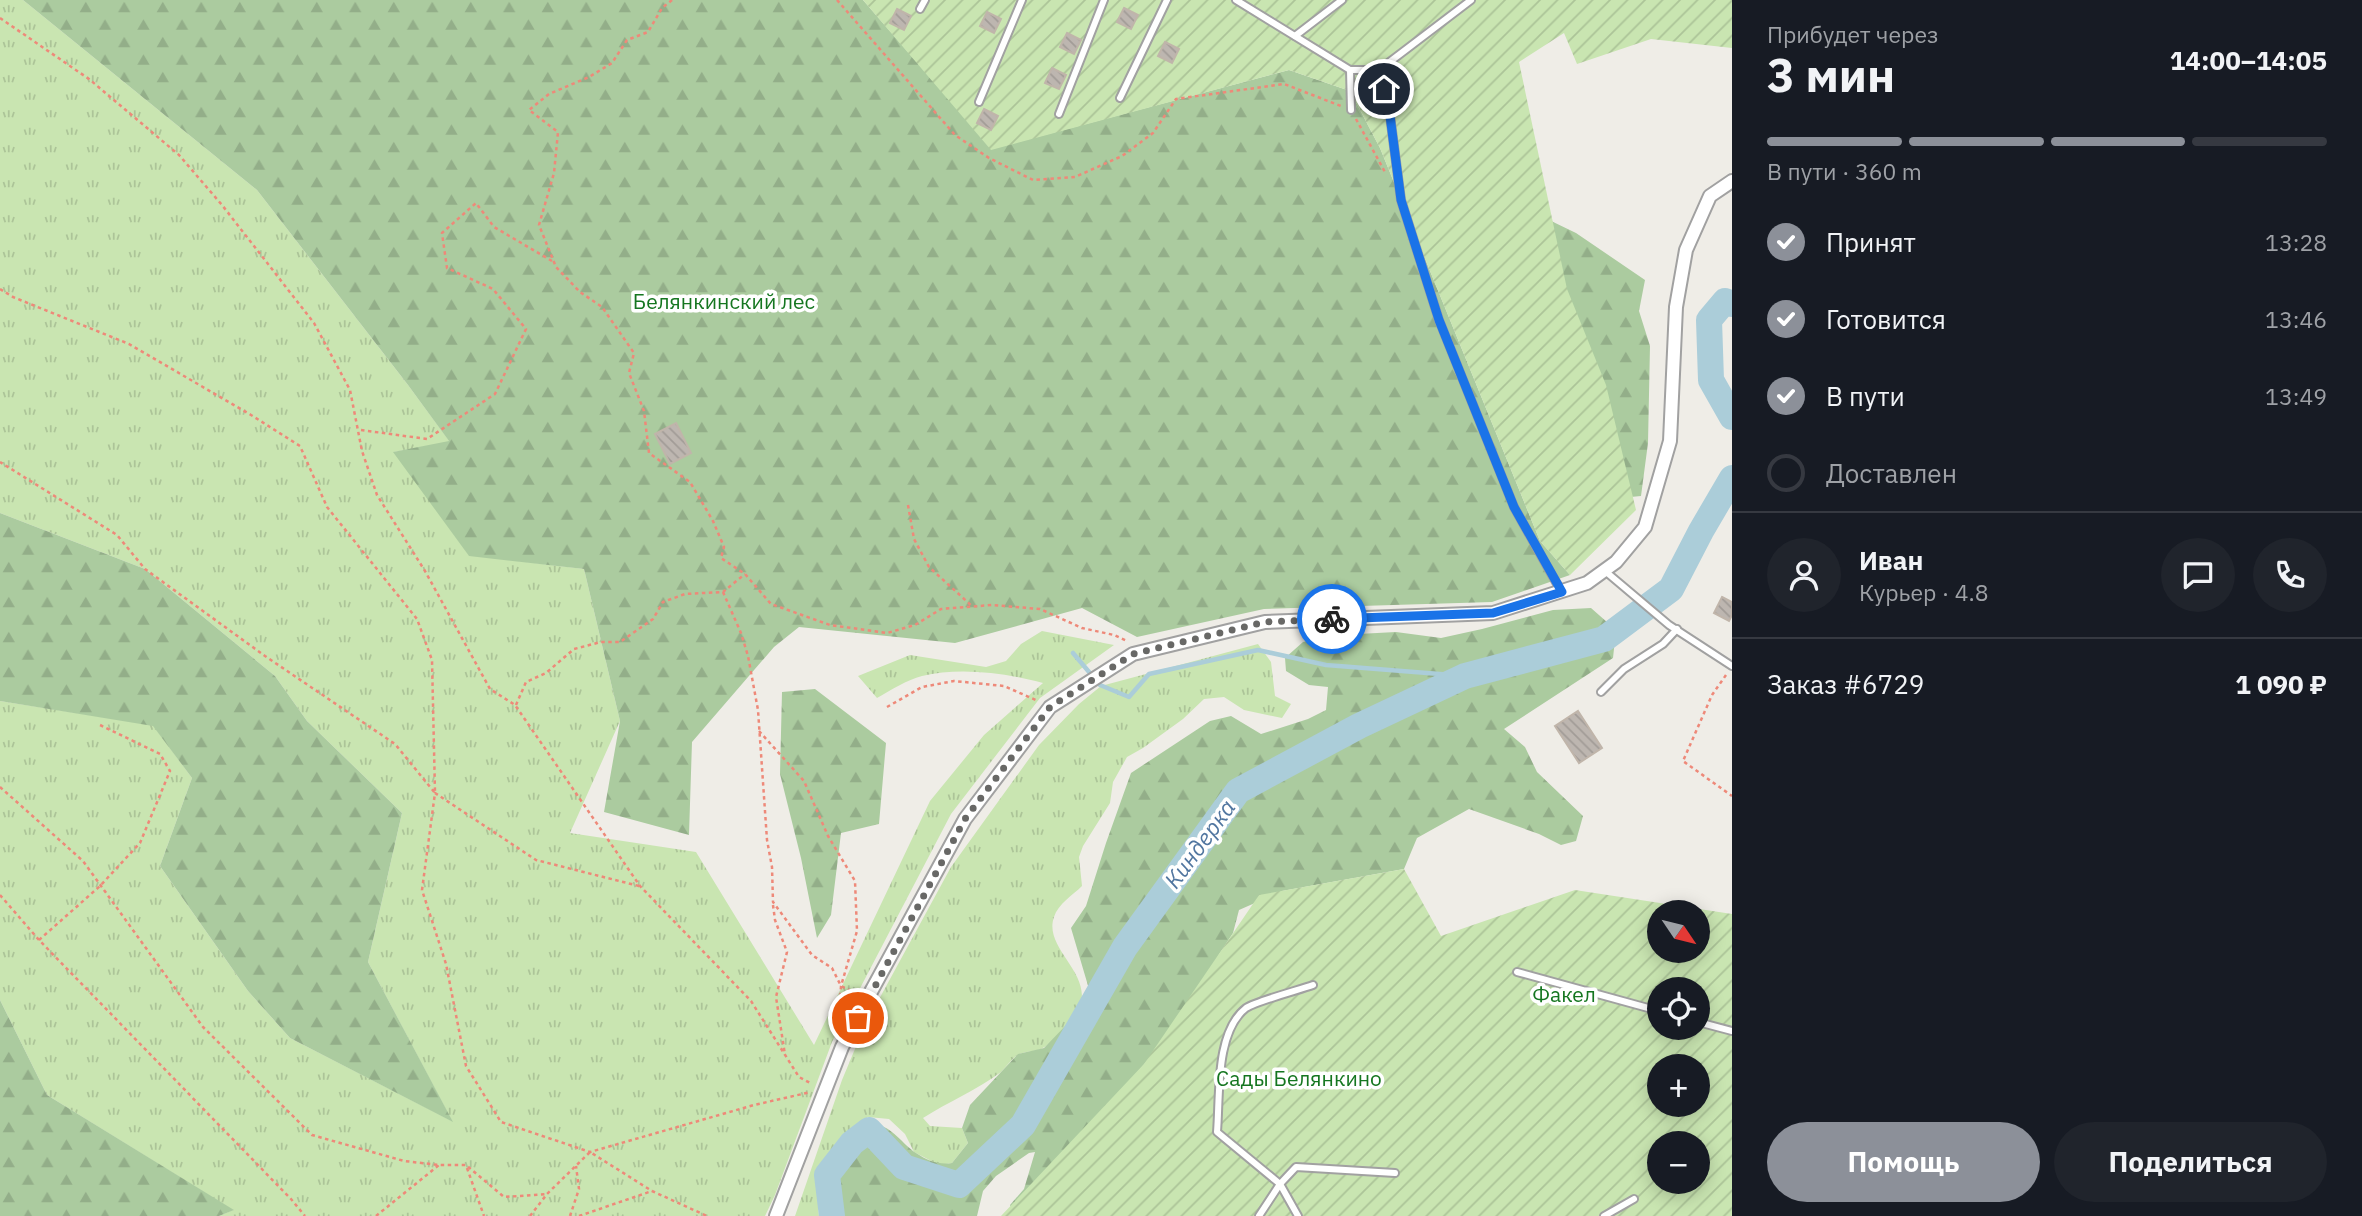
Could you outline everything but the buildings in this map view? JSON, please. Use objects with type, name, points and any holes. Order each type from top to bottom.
[{"type":"street","points":[[776,1216],[825,1090],[867,999],[965,819],[1050,707],[1133,654],[1265,622],[1493,613],[1587,583],[1616,562],[1645,527],[1670,442],[1676,307],[1686,250],[1710,196],[1732,181]]},
{"type":"lane","points":[[920,9],[925,0]]},
{"type":"lane","points":[[979,102],[1022,0]]},
{"type":"lane","points":[[1059,114],[1104,0]]},
{"type":"lane","points":[[1120,98],[1167,0]]},
{"type":"lane","points":[[1236,0],[1350,70],[1379,70],[1471,0]]},
{"type":"lane","points":[[1295,36],[1342,0]]},
{"type":"lane","points":[[1350,70],[1351,110]]},
{"type":"lane","points":[[1379,70],[1389,108],[1401,200],[1439,320],[1514,507],[1562,592]]},
{"type":"lane","points":[[1605,570],[1676,629],[1732,666]]},
{"type":"lane","points":[[1601,692],[1624,669],[1662,645],[1676,629]]},
{"type":"lane","points":[[1517,972],[1647,1008]]},
{"type":"lane","points":[[1298,1216],[1280,1184],[1217,1132],[1224,1043],[1236,1020],[1248,1007],[1313,985]]},
{"type":"lane","points":[[1710,1025],[1732,1031]]},
{"type":"lane","points":[[1259,1216],[1280,1184],[1296,1167],[1395,1173]]},
{"type":"lane","points":[[1604,1216],[1634,1199]]},
{"type":"path","points":[[554,262],[539,225],[554,173],[558,132],[529,110],[549,94],[589,77],[612,63],[627,40],[648,32],[662,8],[672,0]]},
{"type":"path","points":[[837,0],[955,135],[989,158],[1033,180],[1074,177],[1122,156],[1153,133],[1176,99],[1284,84],[1351,110],[1389,178]]},
{"type":"path","points":[[0,18],[89,79],[179,155],[222,205],[314,323],[350,390],[362,451],[377,495],[425,572],[490,689],[515,705],[640,886],[751,1001],[799,1077],[825,1090]]},
{"type":"path","points":[[361,430],[427,439],[495,394],[526,329],[493,289],[446,268],[442,233],[476,203],[494,227],[554,262],[580,292],[602,307],[634,353],[629,373],[644,411],[649,453],[690,482],[713,521],[724,547],[721,558],[745,574],[771,604],[830,625],[887,633],[915,625],[940,609],[992,606],[1040,608],[1082,628],[1114,635],[1150,650]]},
{"type":"path","points":[[0,289],[13,297],[129,344],[300,446],[327,507],[417,619],[432,660],[435,793],[422,890],[446,964],[466,1066],[501,1122],[590,1152],[652,1191],[707,1216]]},
{"type":"path","points":[[0,462],[117,535],[145,569],[265,656],[395,744],[435,793],[536,860],[640,886]]},
{"type":"path","points":[[908,505],[914,539],[929,567],[973,607]]},
{"type":"path","points":[[515,705],[526,682],[546,673],[575,649],[601,642],[620,642],[653,619],[663,602],[685,594],[723,592],[745,574]]},
{"type":"path","points":[[723,592],[748,656],[758,710],[767,840],[772,867],[772,902],[775,920],[787,952],[776,997],[786,1056]]},
{"type":"path","points":[[1732,666],[1712,695],[1682,761],[1732,796]]},
{"type":"path","points":[[887,707],[922,687],[954,681],[1004,686],[1050,707]]},
{"type":"path","points":[[39,940],[100,886],[140,843],[170,771],[160,754],[98,724]]},
{"type":"path","points":[[759,731],[804,781],[828,836],[855,881],[857,931],[841,986],[840,1002],[848,1036]]},
{"type":"path","points":[[0,787],[83,861],[203,1027],[312,1135],[404,1161],[466,1165],[504,1197],[547,1194]]},
{"type":"path","points":[[0,895],[39,940],[291,1199],[304,1216]]},
{"type":"path","points":[[772,902],[813,955],[832,968],[841,986],[867,999]]},
{"type":"path","points":[[530,1216],[547,1194],[590,1152],[754,1105],[825,1090]]},
{"type":"path","points":[[376,1216],[439,1165]]},
{"type":"path","points":[[466,1165],[484,1216]]},
{"type":"path","points":[[570,1216],[579,1189],[576,1166]]},
{"type":"path","points":[[579,1216],[652,1191]]},
{"type":"green space","points":[[0,0],[23,0],[257,190],[450,442],[394,452],[469,555],[584,569],[620,721],[570,833],[696,852],[814,1045],[930,801],[984,735],[1043,683],[998,674],[937,673],[916,678],[877,698],[858,676],[910,655],[986,667],[1006,661],[1021,644],[1042,631],[1114,645],[1040,698],[951,814],[832,1042],[765,1216],[219,1216],[233,1210],[47,1095],[0,1000],[0,701],[153,725],[192,778],[160,866],[248,991],[290,1038],[452,1121],[368,962],[402,813],[307,721],[275,676],[145,569],[0,513]]},
{"type":"green space","name":"Белянкинский лес","points":[[23,0],[863,0],[992,149],[1289,70],[1350,91],[1380,148],[1540,541],[1570,575],[1492,602],[1264,609],[1137,637],[1082,608],[955,643],[799,627],[774,647],[692,742],[689,835],[604,812],[620,721],[584,569],[469,556],[393,452],[449,441],[257,190]]},
{"type":"green space","points":[[863,0],[1732,0],[1732,48],[1651,39],[1577,64],[1564,33],[1519,62],[1567,289],[1606,385],[1636,510],[1570,575],[1540,541],[1380,148],[1350,91],[1289,70],[991,150]]},
{"type":"green space","points":[[1547,219],[1576,233],[1645,280],[1639,311],[1650,346],[1648,443],[1641,496],[1620,498]]},
{"type":"green space","points":[[0,513],[145,569],[275,676],[307,721],[402,813],[368,962],[453,1122],[290,1038],[248,991],[160,866],[192,778],[153,726],[0,701]]},
{"type":"green space","points":[[1591,608],[1616,630],[1613,658],[1504,729],[1525,747],[1537,772],[1583,816],[1576,841],[1561,845],[1539,834],[1469,809],[1417,838],[1404,869],[1282,891],[1239,910],[1233,933],[1218,956],[1213,984],[1014,1216],[1010,1205],[1024,1189],[1035,1152],[1029,1153],[996,1176],[983,1191],[977,1216],[824,1216],[822,1172],[859,1132],[873,1125],[886,1128],[925,1158],[938,1163],[952,1163],[968,1143],[962,1128],[970,1105],[1018,1054],[1044,1048],[1069,1022],[1089,989],[1071,928],[1086,906],[1131,773],[1210,721],[1231,716],[1261,734],[1308,719],[1326,710],[1328,687],[1309,685],[1286,671],[1285,658],[1303,642],[1339,635],[1396,632],[1441,638],[1553,610]]},
{"type":"green space","points":[[1258,644],[1271,662],[1275,696],[1291,704],[1282,718],[1244,710],[1224,697],[1204,699],[1183,719],[1127,757],[1113,782],[1110,803],[1079,857],[1082,886],[1062,904],[1054,917],[1052,928],[1055,939],[1074,972],[1082,994],[1078,1011],[1069,1023],[1045,1046],[1018,1054],[1001,1072],[923,1118],[930,1126],[962,1128],[968,1143],[952,1163],[939,1165],[914,1152],[905,1134],[889,1119],[868,1117],[837,1147],[823,1166],[818,1191],[819,1216],[795,1216],[842,1080],[865,1025],[951,867],[1039,745],[1079,704],[1101,686]]},
{"type":"green space","points":[[815,689],[886,743],[879,824],[841,833],[831,915],[817,938],[780,774],[782,692]]},
{"type":"green space","name":"Сады Белянкино","points":[[1404,869],[1441,936],[1575,890],[1647,901],[1647,963],[1710,963],[1710,911],[1732,914],[1732,1216],[1001,1216],[1144,1064],[1259,895]]},
{"type":"green space","points":[[0,1000],[47,1095],[234,1210],[219,1216],[0,1216]]},
{"type":"waterway","name":"Киндерка","points":[[1732,304],[1725,301],[1709,320],[1711,380],[1732,417]]},
{"type":"waterway","name":"Киндерка","points":[[832,1216],[827,1175],[852,1143],[869,1130],[904,1167],[959,1185],[1023,1125],[1125,947],[1238,791],[1359,726],[1465,676],[1604,639],[1671,589],[1732,478]]},
{"type":"waterway","points":[[1073,653],[1100,685],[1129,697],[1149,674],[1258,650],[1326,665],[1465,676]]},
{"type":"way so far","points":[[858,1018],[965,819],[1050,707],[1133,654],[1265,622],[1332,619]]},
{"type":"route","points":[[1332,619],[1493,613],[1562,592],[1514,507],[1439,320],[1401,200],[1384,89]]},
{"type":"park label","name":"Факел","points":[[1564,995]]}]
